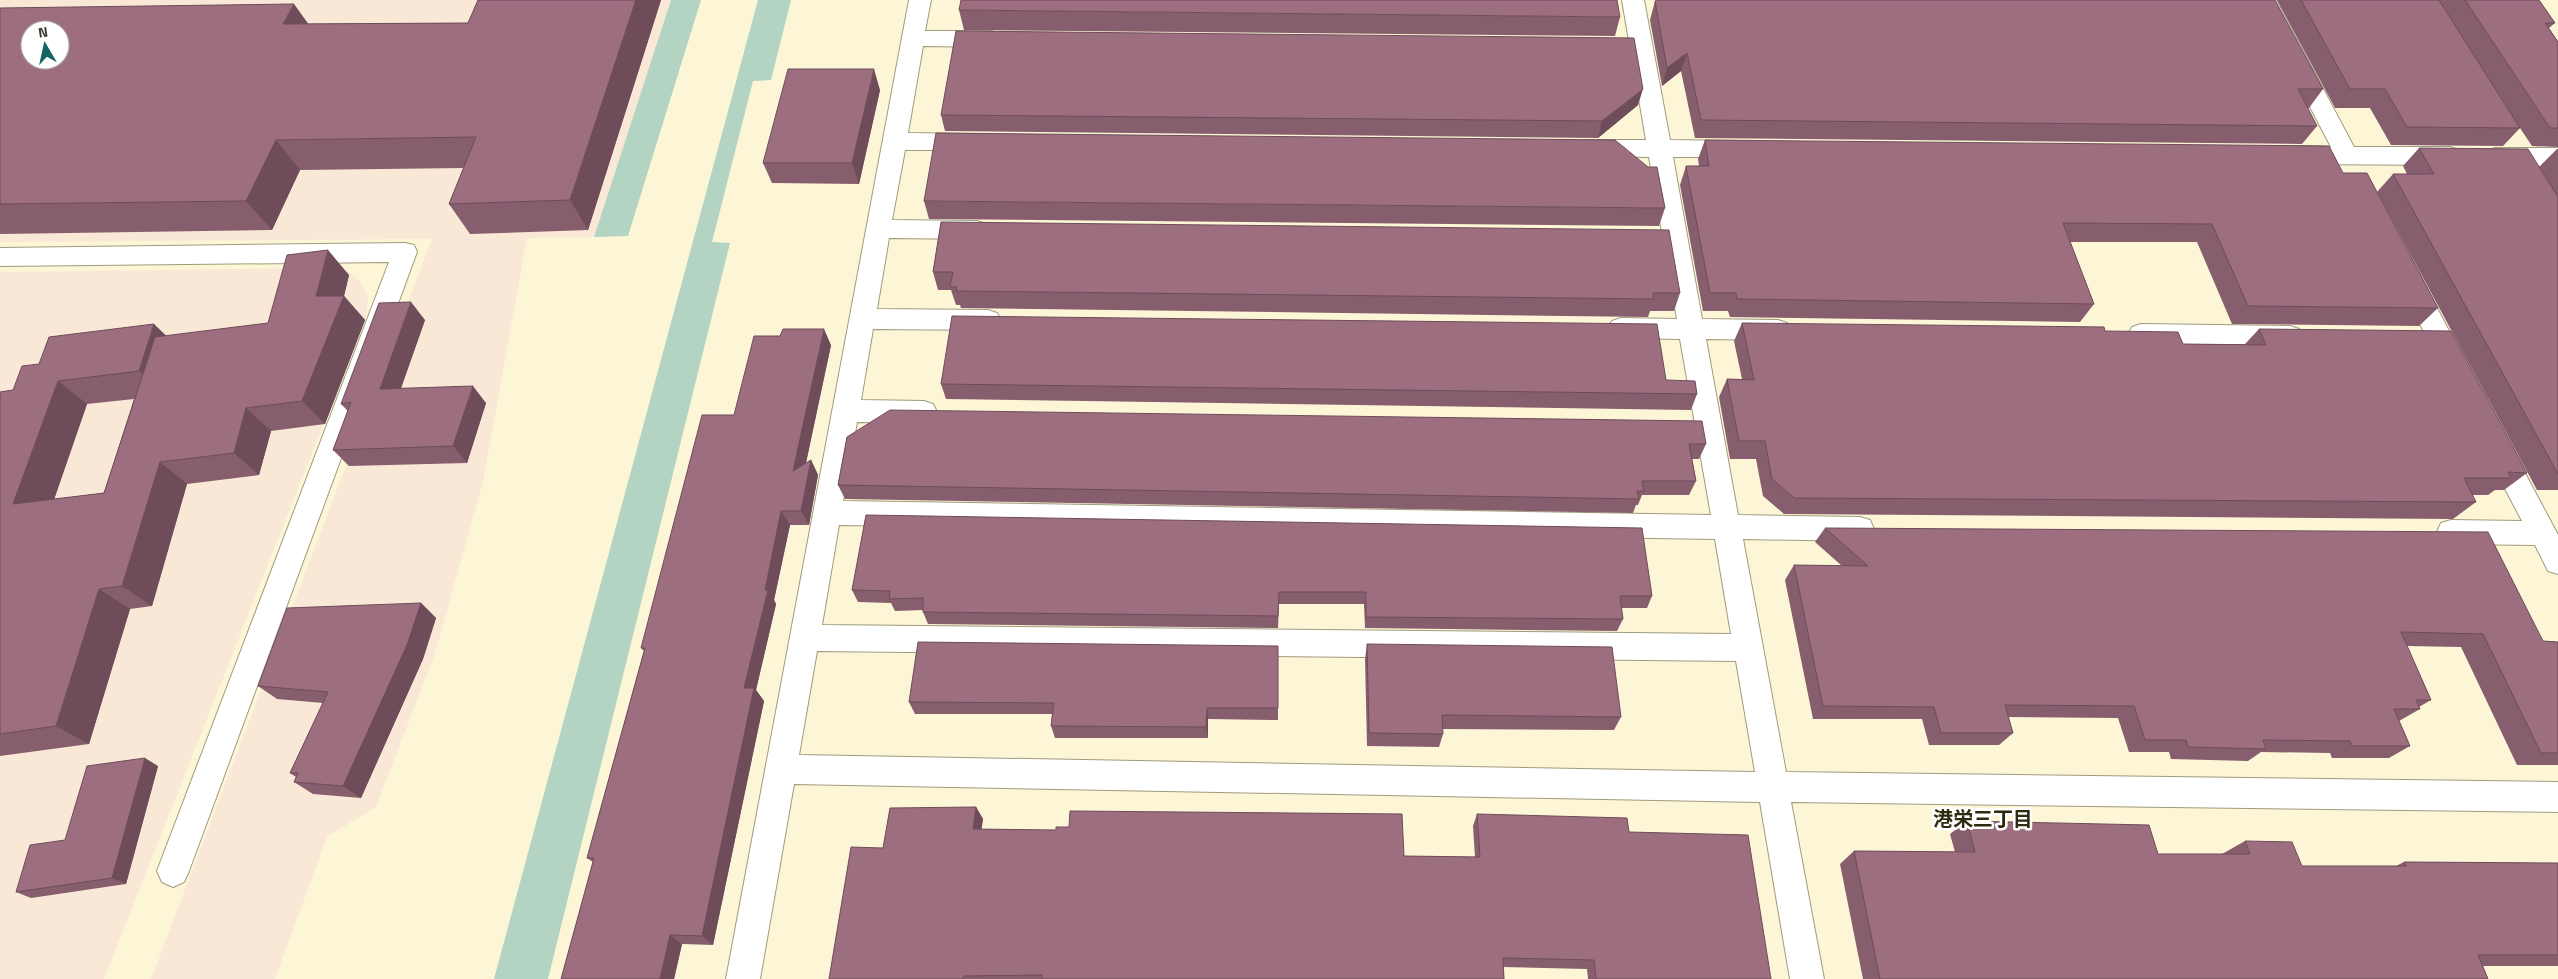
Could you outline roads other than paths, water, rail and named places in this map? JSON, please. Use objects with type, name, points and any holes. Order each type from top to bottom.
[{"type":"street","points":[[743,979],[920,0]]},
{"type":"street","points":[[1633,0],[1632,46],[1660,148],[1666,237],[1692,329],[1807,979]]},
{"type":"street","points":[[2265,0],[2357,181]]},
{"type":"street","points":[[913,38],[1013,39]]},
{"type":"street","points":[[2508,132],[2533,181]]},
{"type":"street","points":[[894,141],[994,142]]},
{"type":"street","points":[[1570,148],[1759,149]]},
{"type":"street","points":[[2274,154],[2558,157]]},
{"type":"street","points":[[878,229],[998,230]]},
{"type":"street","points":[[0,257],[405,252],[173,871]]},
{"type":"street","points":[[2399,260],[2464,382]]},
{"type":"street","points":[[862,319],[1010,320]]},
{"type":"street","points":[[1594,327],[1802,330]]},
{"type":"street","points":[[2121,334],[2311,337]]},
{"type":"street","points":[[2410,338],[2440,338]]},
{"type":"street","points":[[845,411],[945,412]]},
{"type":"street","points":[[1679,422],[1709,423]]},
{"type":"street","points":[[2487,427],[2558,562]]},
{"type":"street","points":[[827,513],[1887,529]]},
{"type":"street","points":[[2423,532],[2542,533]]},
{"type":"street","points":[[804,638],[1749,648]]},
{"type":"street","points":[[780,769],[1773,787],[2558,797]]},
{"type":"district","name":"港栄三丁目","points":[[1983,818]]}]
